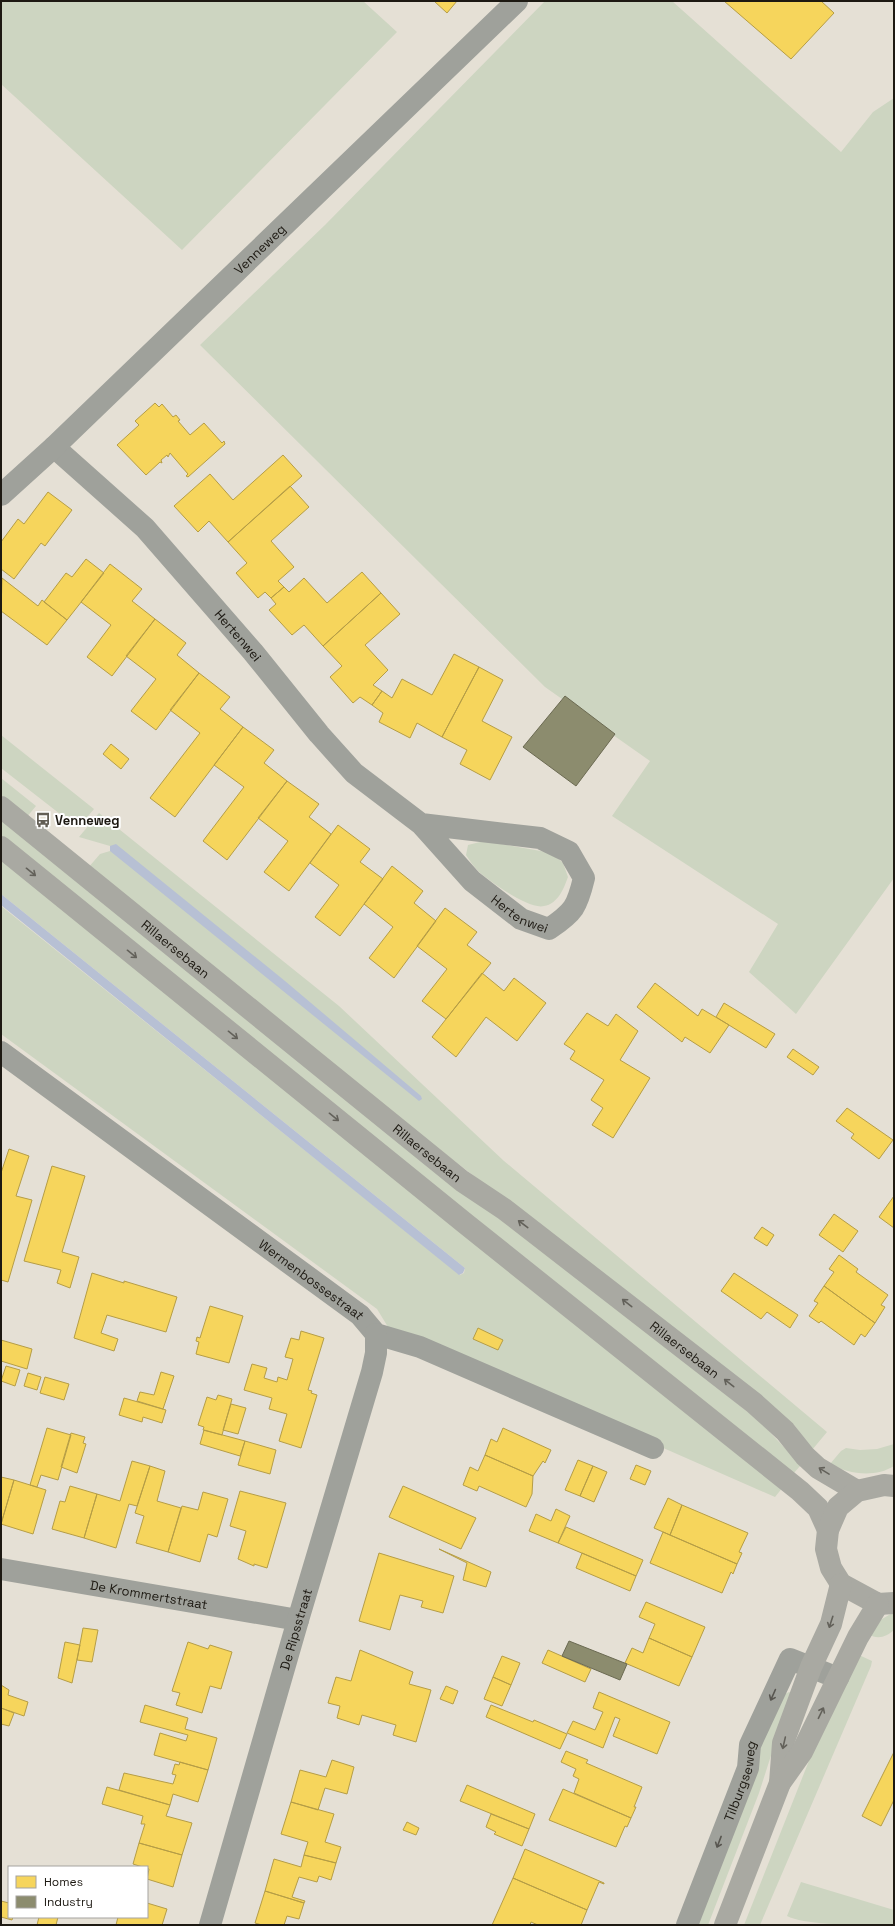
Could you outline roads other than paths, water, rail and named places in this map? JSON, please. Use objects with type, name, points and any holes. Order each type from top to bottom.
[{"type":"street","name":"Venneweg","points":[[1,495],[54,448],[517,1]]},
{"type":"street","name":"Hertenwei","points":[[54,448],[145,528],[253,652],[319,734],[354,773],[421,824],[472,881],[521,919],[549,929],[568,916],[579,898],[584,878],[570,852],[540,838],[421,824]]},
{"type":"street","name":"Rillaersebaan","points":[[1,807],[456,1176],[516,1218],[754,1403],[785,1431],[805,1456],[818,1468],[857,1491]]},
{"type":"street","points":[[1,847],[460,1219],[800,1490],[818,1508],[828,1530]]},
{"type":"street","name":"Wermenbossestraat","points":[[1,1052],[360,1315],[376,1334]]},
{"type":"street","points":[[376,1334],[420,1347],[653,1448]]},
{"type":"street","name":"De Ripsstraat","points":[[210,1925],[298,1620],[372,1372],[376,1352],[376,1334]]},
{"type":"street","points":[[726,1925],[780,1783],[802,1752],[858,1637],[886,1604],[841,1584],[831,1568],[827,1555],[826,1549],[828,1530],[838,1507],[857,1491],[891,1482]]},
{"type":"street","name":"De Krommertstraat","points":[[1,1568],[298,1620]]},
{"type":"street","points":[[780,1783],[783,1743],[811,1667],[831,1624],[841,1584]]},
{"type":"street","name":"Tilburgseweg","points":[[687,1925],[748,1768],[750,1746],[790,1659],[838,1678]]},
{"type":"water","points":[[116,844],[285,981],[421,1096],[422,1099],[419,1101],[110,851],[110,846]]},
{"type":"water","points":[[1,894],[465,1268],[463,1273],[459,1275],[1,905]]},
{"type":"place","name":"Venneweg","points":[[43,820]]}]
